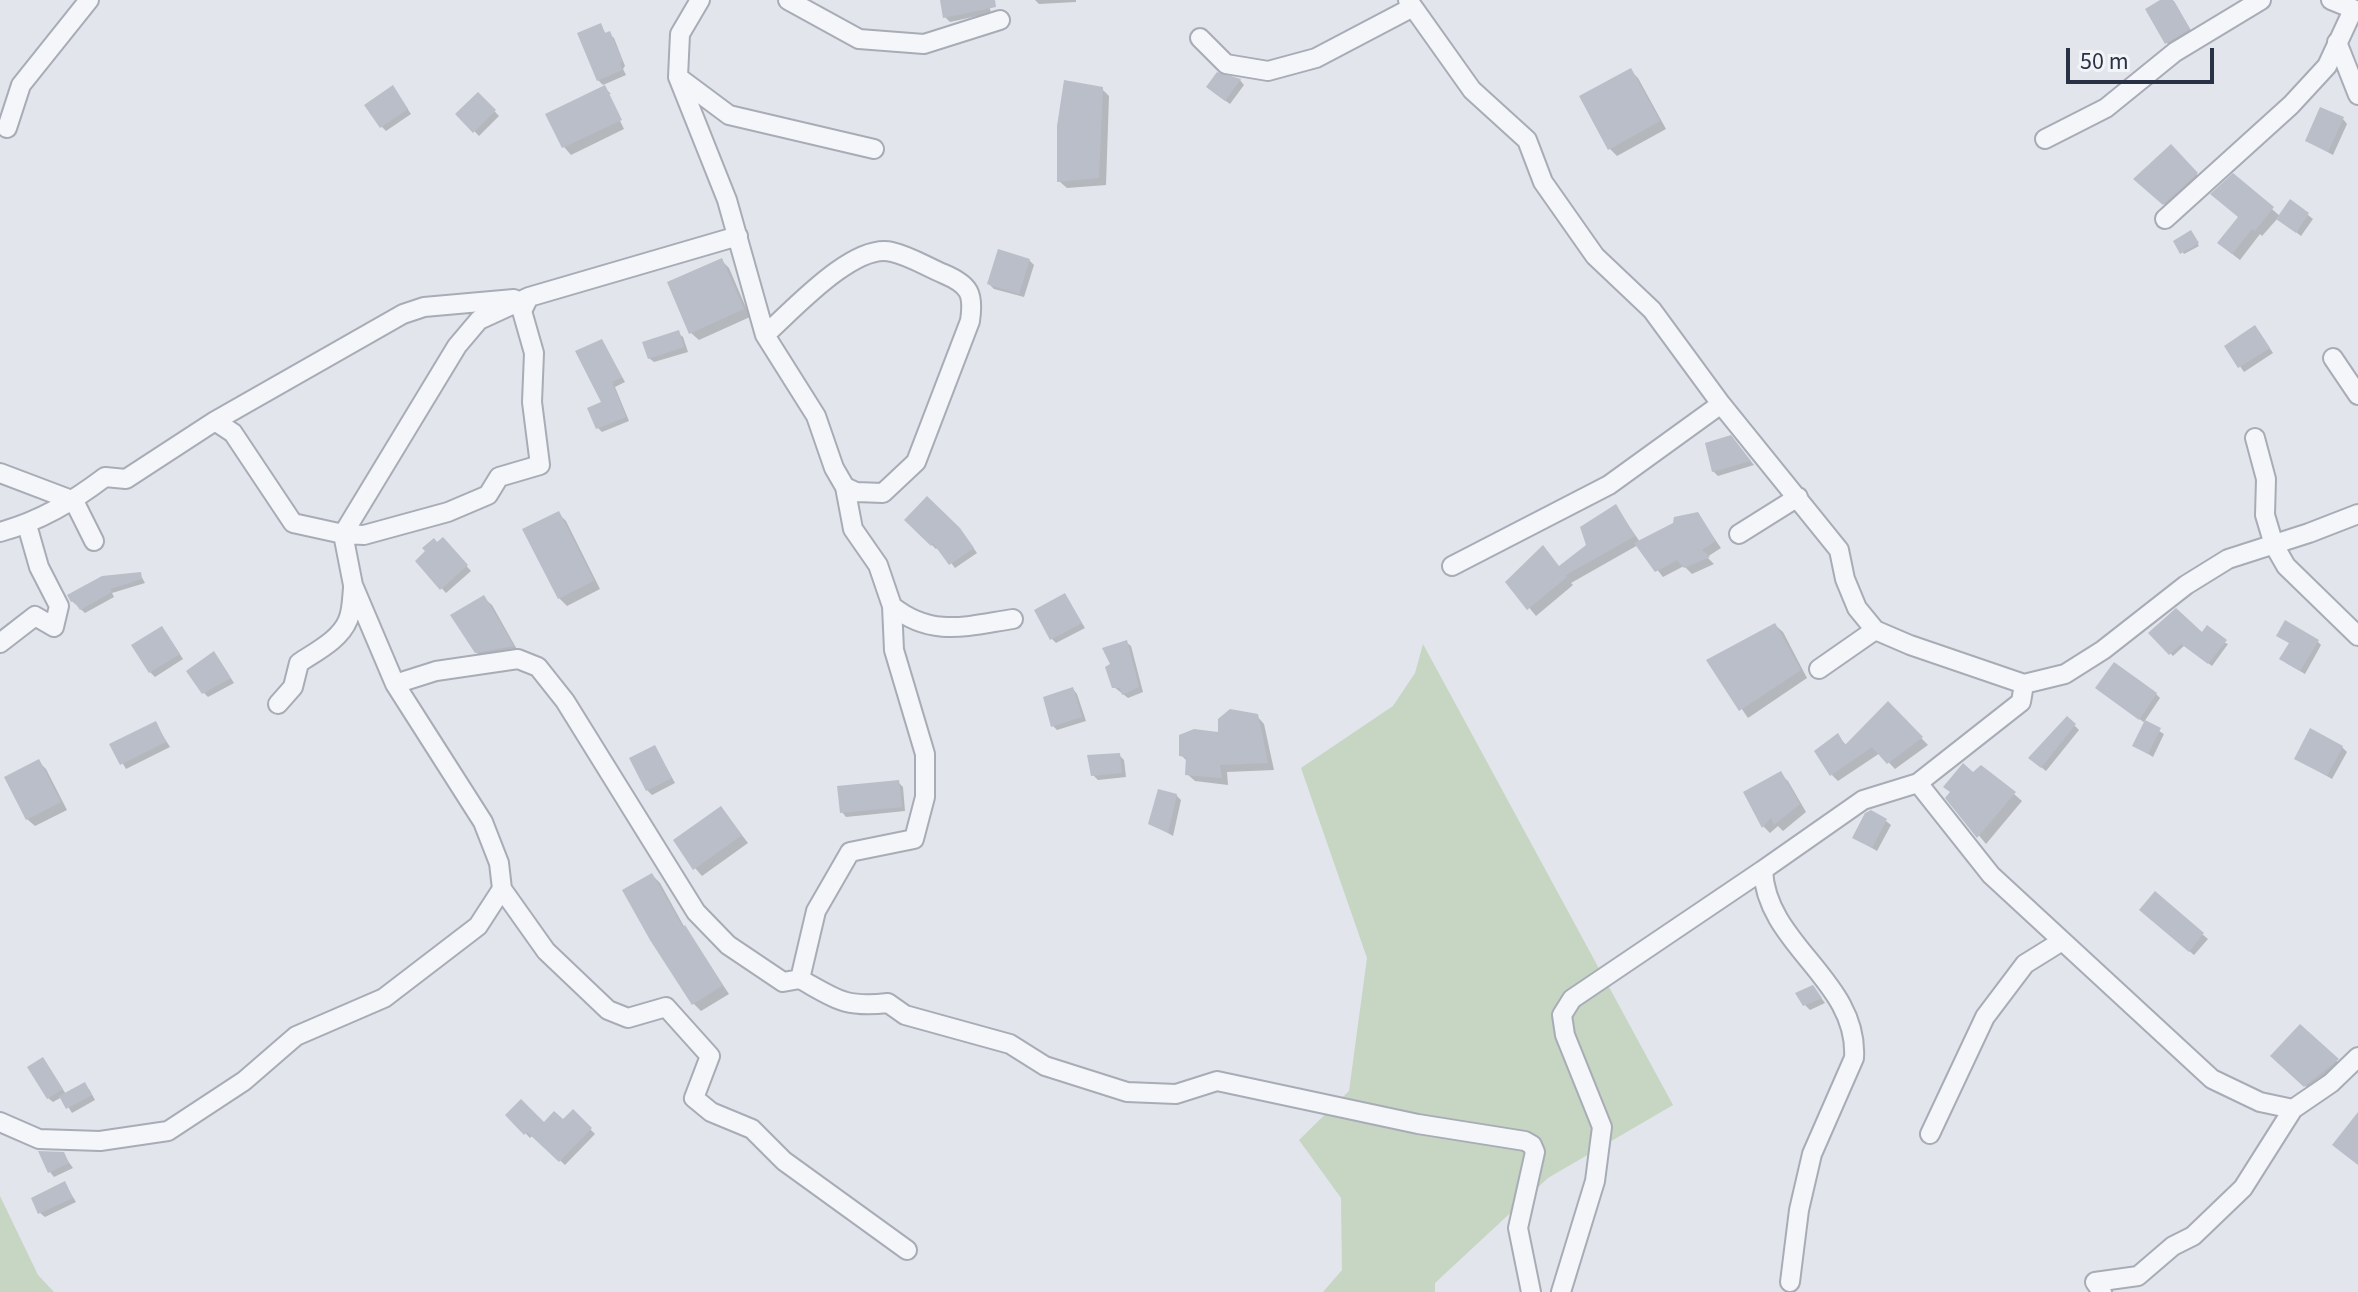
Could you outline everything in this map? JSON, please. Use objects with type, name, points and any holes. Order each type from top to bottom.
[{"type":"street","points":[[7,128],[21,85],[89,0]]},
{"type":"street","points":[[700,0],[680,34],[678,77],[727,200],[765,335],[816,416],[834,468],[845,487],[853,529],[878,565],[892,606],[894,650],[925,754],[925,797],[914,839],[850,852],[816,911],[800,979]]},
{"type":"street","points":[[788,0],[859,39],[924,44],[1000,20]]},
{"type":"street","points":[[2045,139],[2106,108],[2175,52],[2261,0]]},
{"type":"street","points":[[2165,219],[2291,105],[2327,66],[2356,11],[2331,0]]},
{"type":"street","points":[[1200,38],[1226,64],[1268,71],[1316,58],[1411,4],[1472,90],[1527,140],[1543,182],[1595,256],[1652,310],[1721,404],[1839,550],[1845,579],[1857,608],[1875,630],[1910,645],[2024,684],[2065,674],[2103,650],[2186,585],[2217,565],[2358,514]]},
{"type":"street","points":[[2337,42],[2358,95]]},
{"type":"street","points":[[678,77],[729,115],[874,149]]},
{"type":"street","points":[[738,236],[529,297],[479,320],[457,346],[343,534],[353,585],[395,684],[483,822],[499,863],[502,889],[546,951],[608,1010],[628,1018],[666,1007],[710,1056],[694,1098],[711,1112],[752,1129],[784,1161],[907,1250]]},
{"type":"street","points":[[765,335],[849,262],[869,254],[890,251],[949,276],[962,282],[973,300],[970,321],[916,462],[883,493],[856,492],[845,487]]},
{"type":"street","points":[[0,532],[27,525],[74,501],[105,477],[126,479],[215,421],[403,314],[424,307],[529,297]]},
{"type":"street","points":[[215,421],[233,433],[293,523],[343,534],[364,535],[448,512],[488,495],[499,477],[540,465],[532,402],[534,353],[522,311],[529,297]]},
{"type":"street","points":[[2333,358],[2358,395]]},
{"type":"street","points":[[1452,566],[1609,485],[1721,404]]},
{"type":"street","points":[[2255,438],[2266,479],[2265,515],[2274,545],[2286,566],[2358,636]]},
{"type":"street","points":[[0,473],[74,501],[94,541]]},
{"type":"street","points":[[1739,534],[1798,497]]},
{"type":"street","points":[[0,643],[35,616],[54,627],[59,606],[39,567],[27,525]]},
{"type":"street","points":[[278,704],[293,687],[299,663],[327,645],[344,628],[350,618],[353,585]]},
{"type":"street","points":[[892,606],[909,619],[950,629],[1013,619]]},
{"type":"street","points":[[1819,669],[1875,630]]},
{"type":"street","points":[[395,684],[436,671],[518,659],[538,667],[565,701],[696,912],[728,945],[783,982],[800,979],[838,1000],[860,1006],[888,1003],[905,1015],[1010,1044],[1045,1066],[1127,1092],[1176,1094],[1217,1081],[1418,1124],[1525,1141],[1532,1145],[1535,1152],[1518,1228],[1531,1292]]},
{"type":"street","points":[[1561,1292],[1595,1181],[1602,1127],[1565,1035],[1562,1015],[1572,999],[1863,800],[1918,783],[2021,702],[2024,684]]},
{"type":"street","points":[[1918,783],[1991,875],[2212,1079],[2260,1102],[2293,1109]]},
{"type":"street","points":[[1763,870],[1766,896],[1777,919],[1832,987],[1850,1022],[1855,1044],[1854,1058],[1812,1154],[1799,1210],[1790,1282]]},
{"type":"street","points":[[0,1122],[39,1139],[100,1141],[168,1131],[244,1081],[296,1036],[384,998],[478,926],[502,889]]},
{"type":"street","points":[[1930,1134],[1985,1017],[2025,964],[2062,941]]},
{"type":"street","points":[[2102,1292],[2095,1282],[2138,1276],[2173,1246],[2193,1236],[2243,1188],[2293,1109],[2331,1083],[2358,1057]]},
{"type":"green space","points":[[1423,644],[1673,1105],[1548,1178],[1435,1283],[1435,1292],[1323,1292],[1342,1270],[1341,1198],[1299,1140],[1349,1091],[1367,958],[1301,768],[1393,706],[1415,673]]},
{"type":"green space","points":[[0,1196],[38,1275],[54,1292],[0,1292]]},
{"type":"building","points":[[940,0],[995,0],[996,7],[943,18]]},
{"type":"building","points":[[2160,0],[2173,0],[2190,29],[2165,44],[2145,9]]},
{"type":"building","points":[[601,23],[605,33],[610,31],[622,60],[622,70],[597,81],[577,33]]},
{"type":"building","points":[[1631,68],[1660,121],[1608,150],[1579,96]]},
{"type":"building","points":[[1217,72],[1241,79],[1225,101],[1206,87]]},
{"type":"building","points":[[1064,80],[1103,87],[1099,178],[1057,182],[1057,126]]},
{"type":"building","points":[[393,85],[408,109],[380,128],[364,105]]},
{"type":"building","points":[[605,85],[622,120],[562,148],[545,114]]},
{"type":"building","points":[[478,92],[496,110],[473,133],[455,114]]},
{"type":"building","points":[[2320,107],[2344,117],[2328,152],[2305,141]]},
{"type":"building","points":[[2171,144],[2198,173],[2163,205],[2133,179]]},
{"type":"building","points":[[2233,173],[2274,207],[2232,254],[2217,243],[2238,217],[2210,194]]},
{"type":"building","points":[[2290,199],[2309,213],[2296,233],[2276,219]]},
{"type":"building","points":[[2191,230],[2199,243],[2180,254],[2173,241]]},
{"type":"building","points":[[998,249],[1030,259],[1019,294],[987,284]]},
{"type":"building","points":[[722,258],[744,309],[689,334],[667,282]]},
{"type":"building","points":[[2255,325],[2270,348],[2238,368],[2224,346]]},
{"type":"building","points":[[679,330],[684,347],[648,359],[642,342]]},
{"type":"building","points":[[602,339],[622,377],[612,382],[626,417],[596,429],[587,408],[601,402],[575,351]]},
{"type":"building","points":[[1731,435],[1751,461],[1712,472],[1705,443]]},
{"type":"building","points":[[927,496],[960,528],[974,548],[949,565],[933,543],[931,546],[904,520]]},
{"type":"building","points":[[1616,504],[1635,536],[1566,575],[1527,610],[1505,582],[1543,545],[1559,566],[1586,545],[1580,527]]},
{"type":"building","points":[[559,511],[594,581],[558,599],[522,529]]},
{"type":"building","points":[[1698,512],[1716,541],[1702,550],[1710,557],[1684,568],[1677,560],[1655,572],[1634,543],[1673,523],[1674,517]]},
{"type":"building","points":[[443,537],[468,565],[440,590],[415,561],[425,551],[422,548],[434,538],[437,542]]},
{"type":"building","points":[[141,572],[142,579],[110,589],[112,592],[80,610],[67,595],[102,576]]},
{"type":"building","points":[[1065,593],[1082,623],[1050,640],[1034,610]]},
{"type":"building","points":[[484,595],[514,646],[475,653],[450,615]]},
{"type":"building","points":[[2176,608],[2202,632],[2207,625],[2227,640],[2208,664],[2181,644],[2169,655],[2148,633]]},
{"type":"building","points":[[2285,620],[2319,640],[2300,671],[2279,659],[2289,643],[2276,636]]},
{"type":"building","points":[[1775,623],[1801,670],[1739,711],[1706,660]]},
{"type":"building","points":[[162,626],[180,654],[149,673],[131,645]]},
{"type":"building","points":[[1127,640],[1139,687],[1122,695],[1120,688],[1112,688],[1105,667],[1110,664],[1102,648]]},
{"type":"building","points":[[214,651],[231,678],[202,694],[186,671]]},
{"type":"building","points":[[2114,662],[2157,693],[2139,720],[2095,688]]},
{"type":"building","points":[[1073,687],[1082,717],[1051,727],[1043,697]]},
{"type":"building","points":[[1888,701],[1923,737],[1887,764],[1872,747],[1830,776],[1814,751],[1838,733],[1845,745]]},
{"type":"building","points":[[1230,709],[1258,714],[1268,763],[1220,765],[1222,778],[1185,775],[1186,757],[1179,756],[1179,735],[1194,729],[1218,732],[1218,719]]},
{"type":"building","points":[[2067,716],[2076,724],[2041,768],[2028,758]]},
{"type":"building","points":[[2145,720],[2161,728],[2148,754],[2132,746]]},
{"type":"building","points":[[156,721],[166,742],[120,765],[109,744]]},
{"type":"building","points":[[2310,728],[2343,746],[2327,776],[2294,759]]},
{"type":"building","points":[[655,745],[672,778],[646,791],[629,758]]},
{"type":"building","points":[[1120,753],[1122,773],[1091,776],[1087,755]]},
{"type":"building","points":[[39,759],[61,802],[26,820],[4,777]]},
{"type":"building","points":[[1963,763],[1973,772],[1981,765],[2016,792],[1977,838],[1945,798],[1950,792],[1943,787]]},
{"type":"building","points":[[1781,771],[1800,804],[1774,825],[1771,818],[1762,828],[1743,792]]},
{"type":"building","points":[[899,780],[902,807],[840,813],[837,786]]},
{"type":"building","points":[[1158,789],[1177,794],[1168,833],[1148,824]]},
{"type":"building","points":[[721,806],[742,835],[693,870],[673,840]]},
{"type":"building","points":[[1871,810],[1887,819],[1872,848],[1852,838],[1865,813]]},
{"type":"building","points":[[652,873],[683,927],[685,925],[723,985],[692,1005],[622,890]]},
{"type":"building","points":[[2155,891],[2204,933],[2189,952],[2139,910]]},
{"type":"building","points":[[1813,985],[1822,998],[1803,1006],[1795,993]]},
{"type":"building","points":[[2300,1024],[2339,1059],[2304,1087],[2270,1056]]},
{"type":"building","points":[[43,1057],[63,1089],[47,1099],[27,1067]]},
{"type":"building","points":[[85,1082],[92,1095],[66,1109],[59,1096]]},
{"type":"building","points":[[521,1099],[544,1122],[554,1111],[563,1119],[573,1109],[592,1128],[559,1162],[527,1132],[524,1135],[505,1115]]},
{"type":"building","points":[[2358,1112],[2358,1165],[2332,1145]]},
{"type":"building","points":[[38,1151],[64,1152],[69,1163],[48,1173]]},
{"type":"building","points":[[65,1181],[73,1198],[38,1214],[31,1198]]}]
